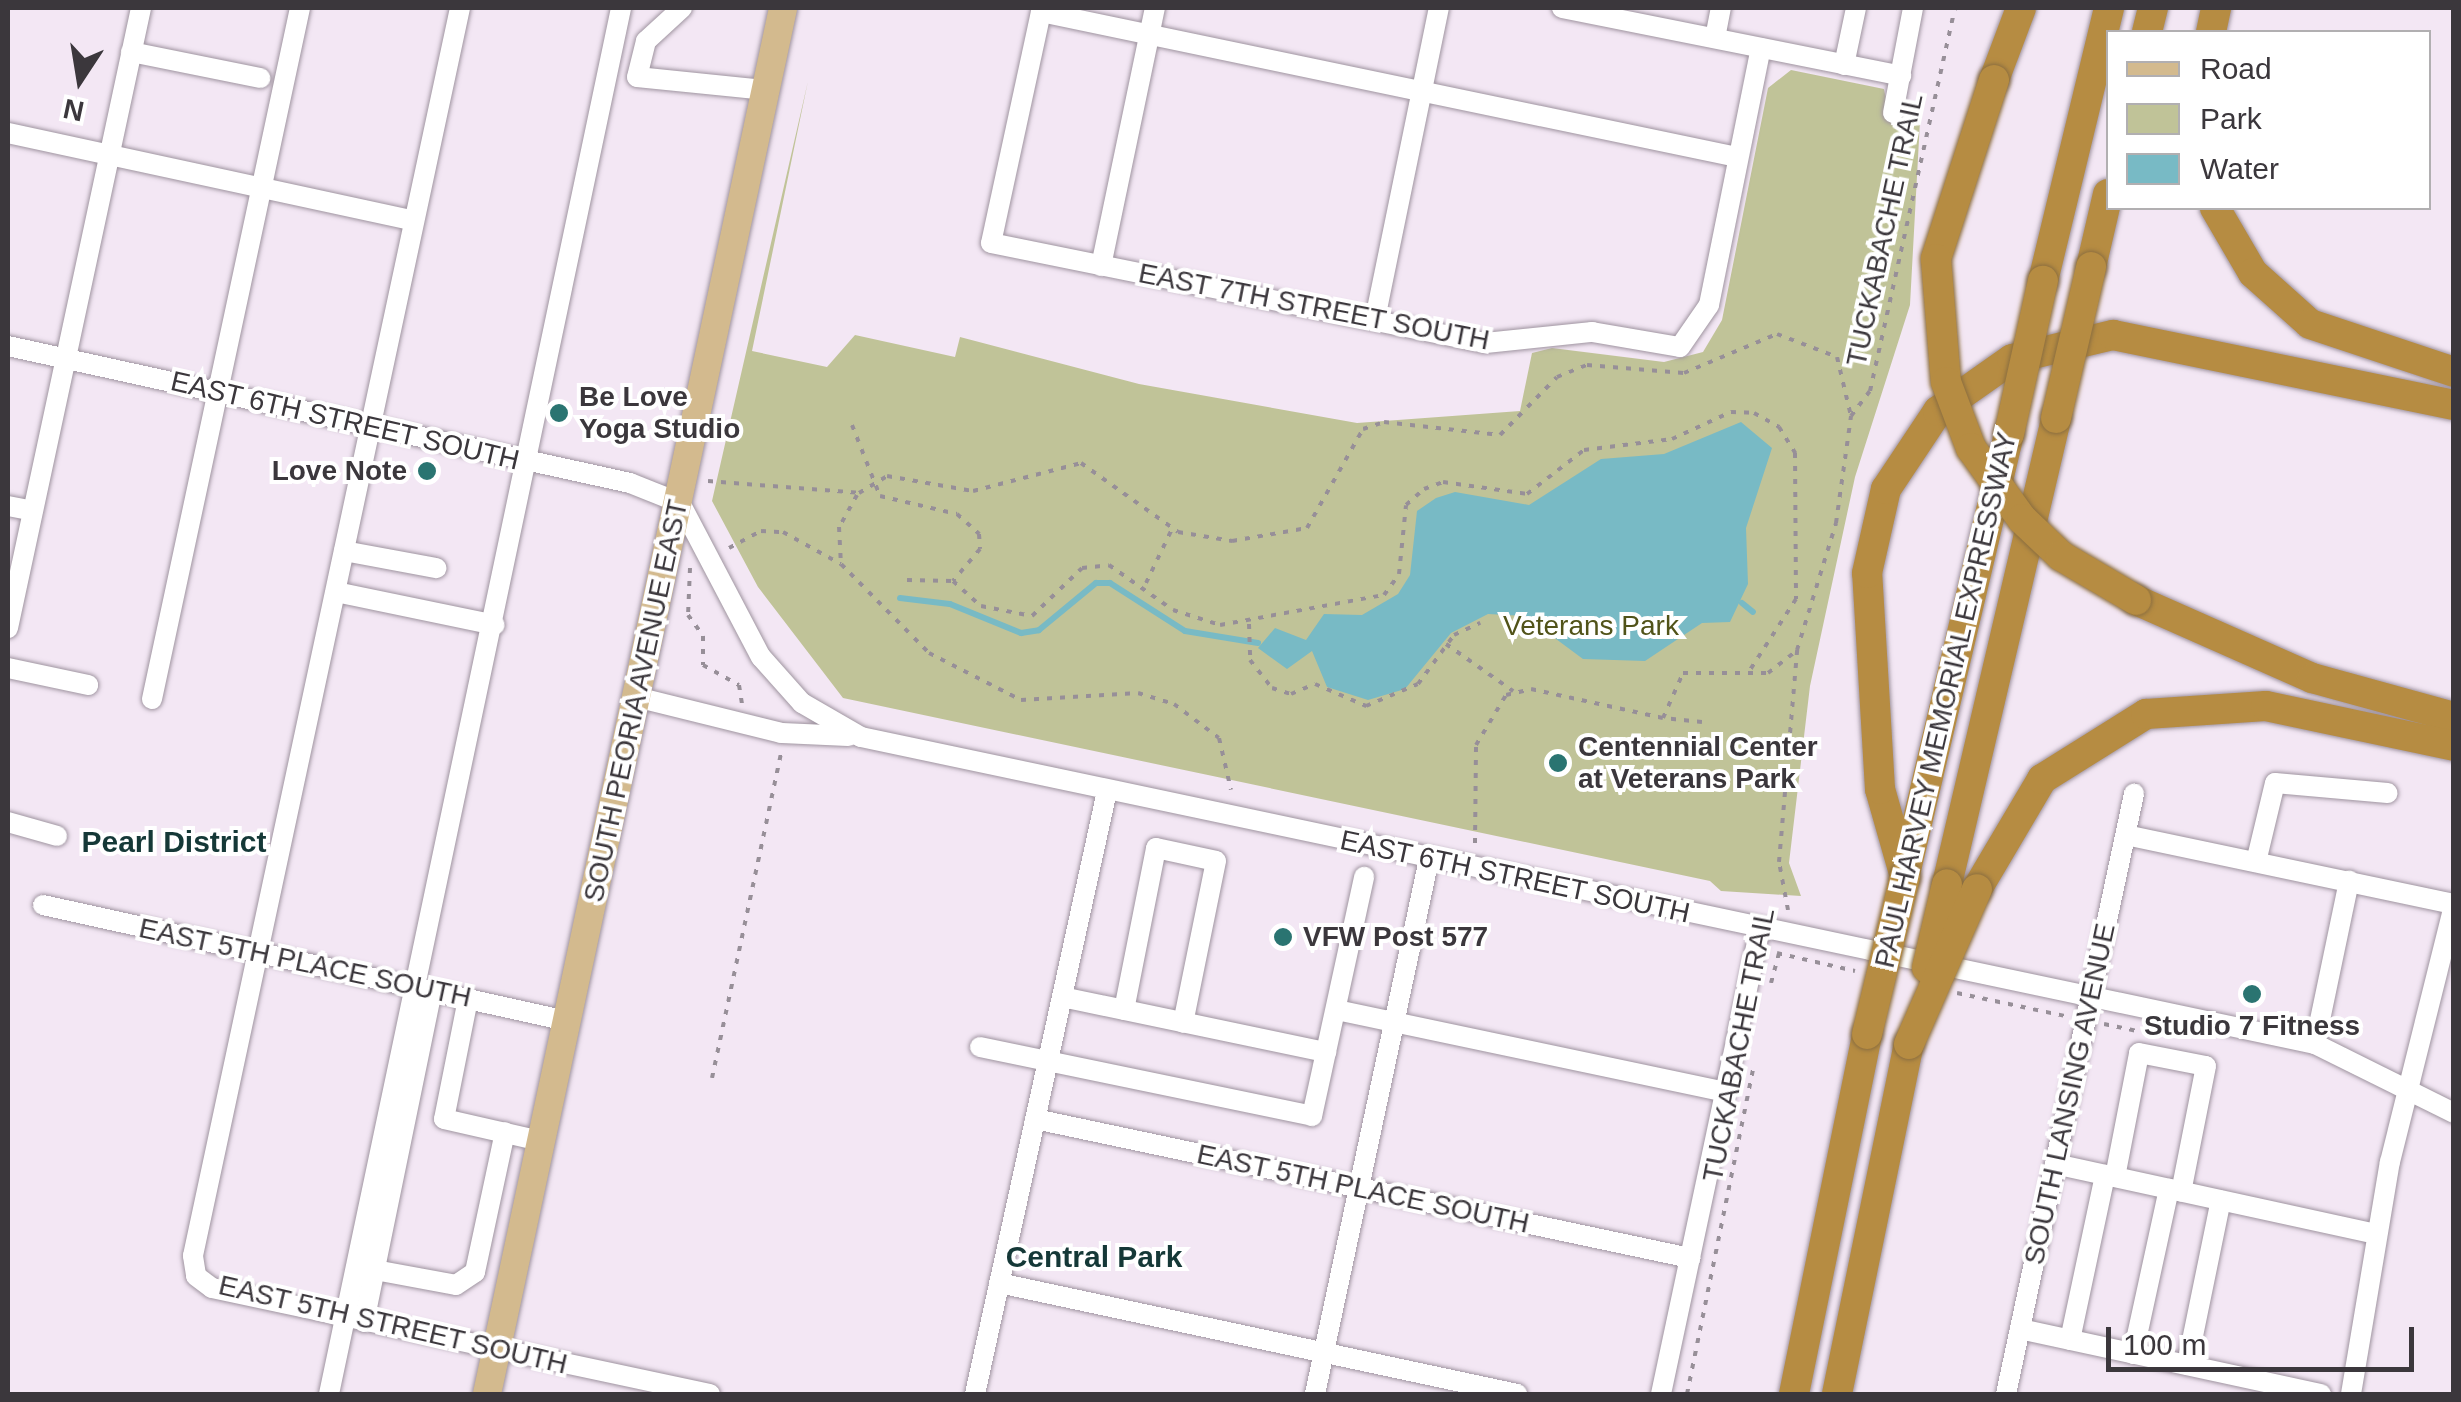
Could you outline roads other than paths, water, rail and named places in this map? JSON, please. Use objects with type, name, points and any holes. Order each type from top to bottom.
[{"type":"highway","points":[[2021,8],[1936,258],[1946,382],[1976,458],[2022,519],[2061,556],[2136,600],[2312,678],[2454,717]]},
{"type":"highway","name":"PAUL HARVEY MEMORIAL EXPRESSWAY","points":[[1794,1394],[1867,1034],[2109,8]]},
{"type":"highway","name":"PAUL HARVEY MEMORIAL EXPRESSWAY","points":[[1962,886],[2056,418],[2106,203]]},
{"type":"highway","points":[[2216,210],[2253,273],[2310,324],[2454,372]]},
{"type":"highway","points":[[1904,877],[1880,789],[1867,573],[1886,489],[1938,411],[2012,359],[2113,335],[2454,405]]},
{"type":"highway","points":[[1837,1394],[1909,1044],[1962,886],[2042,779],[2146,714],[2266,706],[2454,746]]},
{"type":"main road","name":"SOUTH PEORIA AVENUE EAST","points":[[488,1394],[783,8]]},
{"type":"street","points":[[8,628],[141,8]]},
{"type":"street","points":[[152,699],[300,8]]},
{"type":"street","points":[[260,954],[460,8]]},
{"type":"street","points":[[354,1320],[620,8]]},
{"type":"street","points":[[682,8],[646,42],[636,77],[766,90]]},
{"type":"street","points":[[1101,266],[1155,8]]},
{"type":"street","points":[[1375,319],[1439,8]]},
{"type":"street","points":[[1562,8],[1901,76]]},
{"type":"street","points":[[1715,38],[1722,8]]},
{"type":"street","points":[[1844,65],[1856,8]]},
{"type":"street","points":[[1893,113],[1913,8]]},
{"type":"street","name":"EAST 7TH STREET SOUTH","points":[[1149,35],[1041,12],[991,244],[1509,345],[1564,332],[1662,348],[1694,338],[1738,157]]},
{"type":"street","points":[[1149,35],[1738,157],[1761,48]]},
{"type":"street","points":[[132,52],[260,78]]},
{"type":"street","points":[[8,133],[414,221]]},
{"type":"street","name":"EAST 6TH STREET SOUTH","points":[[8,346],[527,461],[680,502],[761,657],[802,703],[861,737],[1430,859],[1766,920],[1783,934],[2315,1044],[2454,1113]]},
{"type":"street","points":[[8,506],[33,511]]},
{"type":"street","points":[[344,551],[436,568]]},
{"type":"street","points":[[336,592],[496,625]]},
{"type":"street","points":[[8,668],[88,685]]},
{"type":"street","points":[[636,697],[781,733],[861,737]]},
{"type":"street","points":[[2256,862],[2274,783],[2388,794]]},
{"type":"street","points":[[975,1394],[1107,790]]},
{"type":"street","name":"SOUTH LANSING AVENUE","points":[[2006,1394],[2134,794]]},
{"type":"street","points":[[8,822],[57,836]]},
{"type":"street","points":[[2126,835],[2454,905],[2413,1092],[2376,1234],[2351,1394]]},
{"type":"street","points":[[1124,1010],[1156,848],[1216,861],[1183,1023]]},
{"type":"street","points":[[1315,1394],[1430,859]]},
{"type":"street","points":[[980,1047],[1312,1116],[1364,877]]},
{"type":"street","points":[[2315,1044],[2348,881]]},
{"type":"street","name":"EAST 5TH PLACE SOUTH","points":[[43,905],[567,1021]]},
{"type":"street","points":[[1661,1394],[1766,920]]},
{"type":"street","name":"EAST 5TH STREET SOUTH","points":[[260,954],[196,1276],[212,1288],[710,1394]]},
{"type":"street","points":[[329,1394],[375,1270],[423,989]]},
{"type":"street","points":[[1062,997],[1326,1052]]},
{"type":"street","points":[[468,999],[444,1119],[541,1140]]},
{"type":"street","points":[[1336,1010],[1725,1092]]},
{"type":"street","points":[[2070,1340],[2140,1053],[2206,1066],[2133,1354]]},
{"type":"street","name":"EAST 5TH PLACE SOUTH","points":[[1035,1119],[1690,1258]]},
{"type":"street","points":[[375,1270],[456,1285],[475,1272],[505,1132]]},
{"type":"street","points":[[2055,1164],[2376,1234]]},
{"type":"street","points":[[2186,1365],[2221,1200]]},
{"type":"street","points":[[475,1272],[512,1279]]},
{"type":"street","points":[[999,1283],[1517,1394]]},
{"type":"street","points":[[2020,1329],[2321,1394]]},
{"type":"water","points":[[1741,422],[1772,448],[1746,528],[1748,584],[1730,622],[1702,623],[1645,661],[1583,659],[1525,616],[1488,614],[1451,633],[1405,689],[1368,700],[1327,687],[1312,651],[1287,669],[1258,648],[1275,628],[1306,640],[1324,614],[1362,615],[1398,594],[1410,575],[1417,511],[1436,498],[1455,492],[1529,505],[1601,459],[1664,454]]},
{"type":"waterway","points":[[900,598],[950,604],[1021,633],[1039,630],[1096,583],[1110,583],[1185,631],[1258,643]]},
{"type":"waterway","points":[[1742,603],[1753,612]]},
{"type":"place","name":"Be Love Yoga Studio","points":[[559,413]]},
{"type":"place","name":"Love Note","points":[[427,471]]},
{"type":"place","name":"Centennial Center at Veterans Park","points":[[1558,763]]},
{"type":"place","name":"VFW Post 577","points":[[1283,937]]},
{"type":"place","name":"Studio 7 Fitness","points":[[2252,994]]},
{"type":"district","name":"Pearl District","points":[[174,842]]},
{"type":"district","name":"Central Park","points":[[1094,1257]]},
{"type":"park label","name":"Veterans Park","points":[[1591,626]]}]
